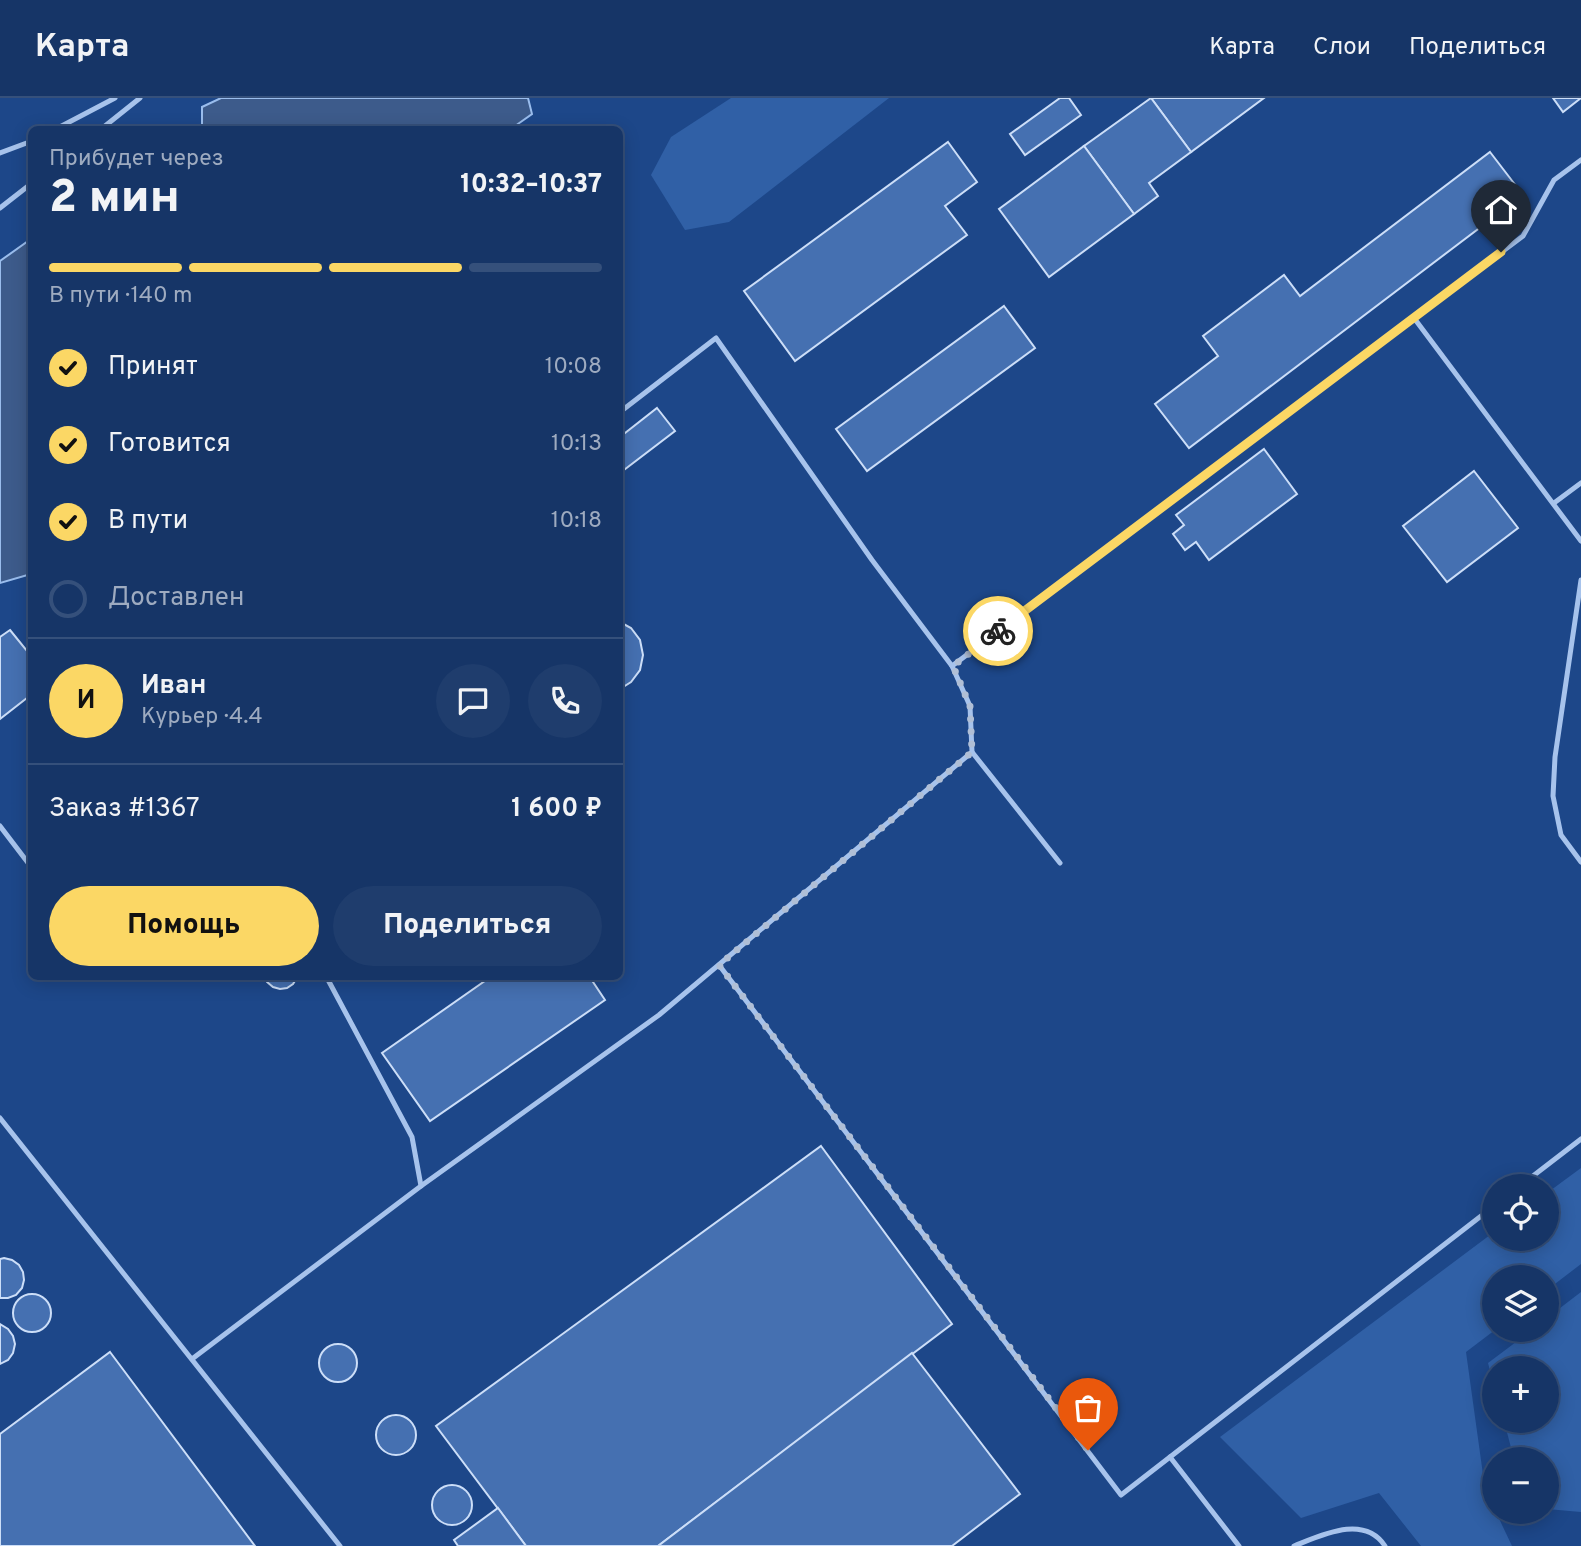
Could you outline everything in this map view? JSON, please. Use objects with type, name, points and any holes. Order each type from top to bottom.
[{"type":"lane","points":[[62,126],[115,98]]},
{"type":"lane","points":[[105,126],[140,98]]},
{"type":"lane","points":[[0,153],[28,142]]},
{"type":"lane","points":[[953,666],[1523,236],[1554,180],[1581,160]]},
{"type":"lane","points":[[0,208],[28,186]]},
{"type":"lane","points":[[1414,318],[1581,541]]},
{"type":"lane","points":[[623,410],[716,338],[872,560],[953,666],[970,706],[972,752],[1060,863]]},
{"type":"lane","points":[[1554,503],[1581,483]]},
{"type":"lane","points":[[1581,580],[1555,757],[1553,796],[1561,835],[1581,862]]},
{"type":"lane","points":[[192,1359],[421,1186],[659,1015],[972,752]]},
{"type":"lane","points":[[0,826],[28,863]]},
{"type":"lane","points":[[719,965],[1121,1494],[1482,1215]]},
{"type":"lane","points":[[328,980],[412,1137],[421,1186]]},
{"type":"lane","points":[[0,1118],[340,1546]]},
{"type":"lane","points":[[1536,1174],[1581,1139]]},
{"type":"lane","points":[[1170,1457],[1239,1546]]},
{"type":"lane","points":[[1294,1546],[1332,1532],[1362,1528],[1380,1539],[1385,1546]]},
{"type":"shaded area","points":[[221,98],[528,98],[532,114],[515,126],[202,126],[202,107]]},
{"type":"shaded area","points":[[731,98],[889,98],[729,222],[685,230],[651,175],[671,137]]},
{"type":"shaded area","points":[[28,241],[28,575],[0,583],[0,261]]},
{"type":"shaded area","points":[[1581,1168],[1581,1264],[1559,1281],[1559,1265],[1482,1265],[1482,1340],[1466,1352],[1482,1467],[1482,1524],[1502,1524],[1512,1546],[1421,1546],[1379,1493],[1301,1518],[1220,1437],[1482,1241],[1482,1251],[1559,1251],[1559,1184]]},
{"type":"shaded area","points":[[1581,1292],[1581,1512],[1559,1510],[1559,1447],[1511,1447],[1507,1433],[1559,1433],[1559,1356],[1497,1356],[1516,1342],[1559,1342],[1559,1309]]},
{"type":"building","points":[[1060,98],[1069,98],[1081,115],[1025,155],[1010,134]]},
{"type":"building","points":[[1151,98],[1264,98],[1191,152]]},
{"type":"building","points":[[1151,98],[1191,152],[1149,183],[1158,196],[1134,214],[1084,146]]},
{"type":"building","points":[[1553,98],[1581,98],[1563,112]]},
{"type":"building","points":[[948,142],[977,182],[945,206],[967,235],[795,361],[744,291]]},
{"type":"building","points":[[1084,146],[1134,214],[1049,277],[999,209]]},
{"type":"building","points":[[1490,152],[1523,195],[1189,448],[1155,404],[1218,356],[1203,336],[1284,275],[1300,296]]},
{"type":"building","points":[[1004,306],[1035,348],[867,471],[836,429]]},
{"type":"building","points":[[657,408],[675,431],[623,471],[623,435]]},
{"type":"building","points":[[1264,449],[1297,494],[1209,560],[1196,542],[1185,550],[1173,534],[1184,525],[1176,515]]},
{"type":"building","points":[[1474,471],[1518,528],[1447,582],[1403,526]]},
{"type":"building","points":[[623,624],[631,628],[640,640],[643,655],[640,670],[623,687]]},
{"type":"building","points":[[10,630],[28,652],[28,697],[0,719],[0,637]]},
{"type":"building","points":[[266,980],[296,980],[287,988],[280,989]]},
{"type":"building","points":[[486,980],[592,980],[605,1000],[430,1121],[382,1053]]},
{"type":"building","points":[[821,1146],[952,1324],[658,1546],[526,1546],[436,1426]]},
{"type":"building","points":[[4,1258],[19,1265],[24,1280],[16,1295],[0,1298],[0,1259]]},
{"type":"building","points":[[32,1294],[45,1300],[51,1313],[45,1326],[32,1332],[19,1326],[13,1313],[19,1300]]},
{"type":"building","points":[[0,1324],[8,1329],[15,1344],[8,1360],[0,1364]]},
{"type":"building","points":[[338,1344],[351,1350],[357,1363],[351,1376],[338,1382],[325,1376],[319,1363],[325,1350]]},
{"type":"building","points":[[110,1352],[255,1546],[0,1546],[0,1434]]},
{"type":"building","points":[[912,1353],[1020,1494],[952,1546],[658,1546]]},
{"type":"building","points":[[396,1415],[404,1416],[410,1421],[415,1427],[415,1443],[410,1449],[404,1454],[396,1455],[388,1454],[382,1449],[377,1443],[376,1435],[377,1427],[382,1421],[388,1416]]},
{"type":"building","points":[[452,1485],[460,1486],[466,1491],[471,1497],[471,1513],[466,1519],[460,1524],[452,1525],[444,1524],[438,1519],[433,1513],[432,1505],[433,1497],[438,1491],[444,1486]]},
{"type":"building","points":[[498,1508],[526,1546],[458,1546],[454,1540]]},
{"type":"way so far","points":[[998,631],[953,666],[970,706],[972,752],[719,965],[1088,1450]]},
{"type":"route","points":[[998,631],[1501,252]]}]
